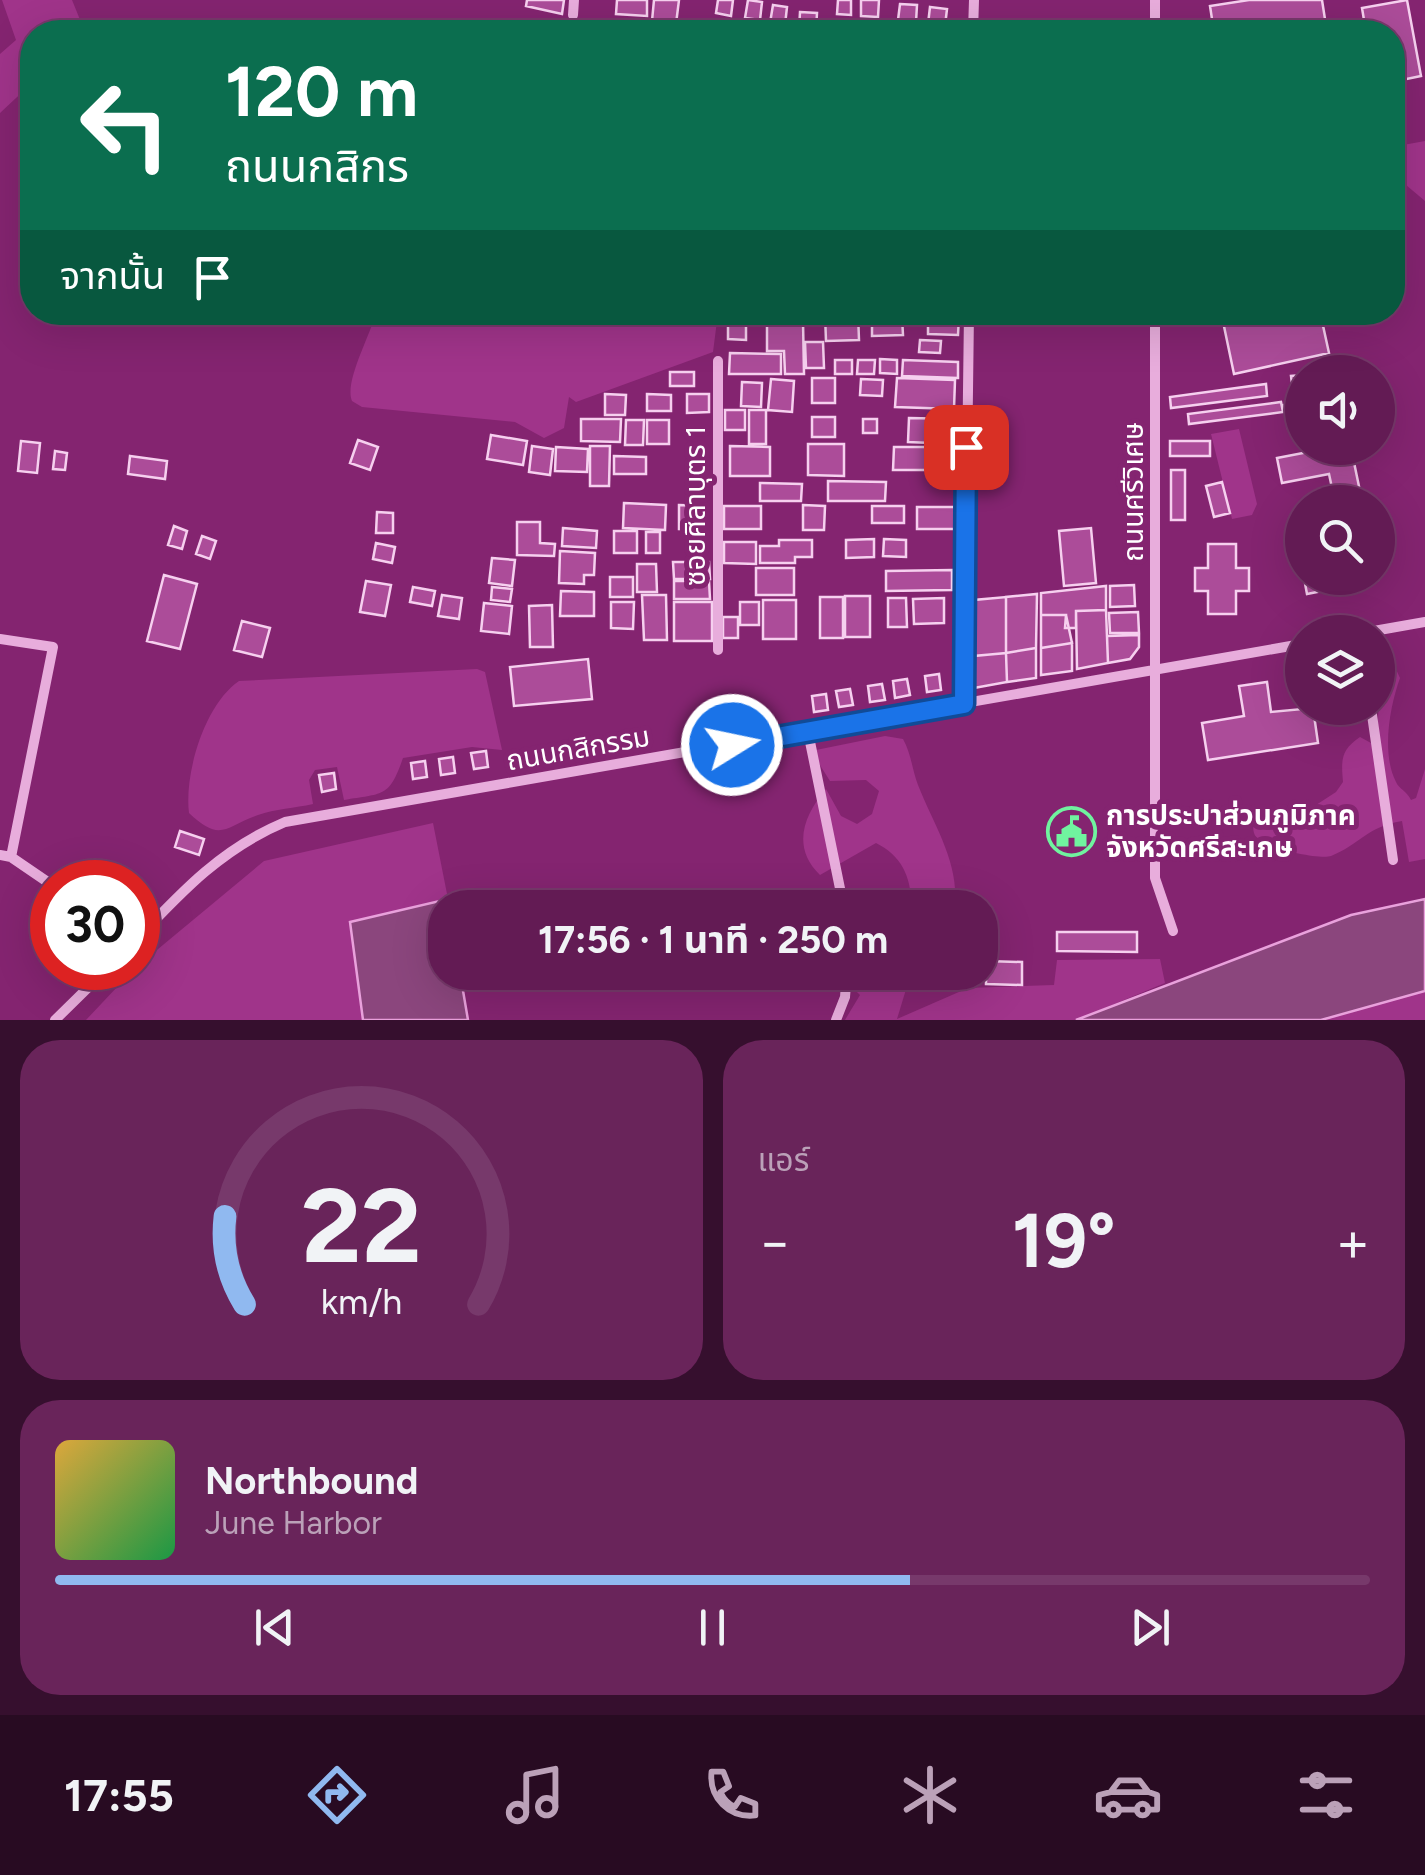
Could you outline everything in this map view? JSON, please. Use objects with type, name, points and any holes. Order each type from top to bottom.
[{"type":"street","points":[[573,15],[574,0]]},
{"type":"street","points":[[964,704],[968,325]]},
{"type":"street","name":"ถนนศรีวิเศษ","points":[[1155,325],[1154,878],[1173,931]]},
{"type":"street","name":"ซอยศิลาบุตร 1","points":[[718,362],[718,650]]},
{"type":"street","points":[[1395,627],[1425,622]]},
{"type":"street","points":[[0,639],[53,647],[5,856],[30,871]]},
{"type":"street","name":"ถนนกสิกรรม","points":[[160,915],[200,872],[249,837],[285,822],[1285,647]]},
{"type":"street","points":[[1373,725],[1393,860]]},
{"type":"street","points":[[808,732],[840,890]]},
{"type":"street","points":[[55,1020],[86,990]]},
{"type":"street","points":[[836,1020],[846,990]]},
{"type":"shaded area","points":[[2,0],[72,0],[80,20],[20,20],[20,94],[0,113],[0,54],[16,40]]},
{"type":"shaded area","points":[[1425,141],[1425,201],[1405,184],[1405,145]]},
{"type":"shaded area","points":[[371,325],[716,325],[713,352],[576,402],[569,397],[564,428],[544,438],[515,422],[362,407],[352,401],[350,393]]},
{"type":"shaded area","points":[[1239,429],[1257,504],[1252,515],[1232,519],[1211,434]]},
{"type":"shaded area","points":[[1395,667],[1400,678],[1395,695]]},
{"type":"shaded area","points":[[477,669],[485,672],[502,750],[472,747],[403,758],[389,787],[344,800],[337,767],[315,770],[309,780],[313,804],[265,813],[223,830],[208,828],[189,813],[190,779],[199,741],[216,706],[239,681]]},
{"type":"shaded area","points":[[1378,725],[1389,725],[1391,770],[1411,800],[1416,798],[1425,769],[1425,859],[1409,862],[1402,821],[1380,827],[1331,856],[1292,852],[1256,837],[1256,814],[1316,805],[1336,792],[1343,782],[1342,761],[1349,746],[1360,737],[1371,743],[1377,740]]},
{"type":"shaded area","points":[[885,736],[903,739],[944,844],[955,890],[910,890],[899,861],[876,843],[820,875],[803,842],[807,820],[826,789],[841,816],[857,824],[872,814],[879,791],[866,780],[830,781],[818,762],[816,750]]},
{"type":"shaded area","points":[[433,823],[446,890],[428,890],[428,904],[350,923],[363,1020],[86,1020],[114,990],[160,990],[160,947],[264,861]]},
{"type":"shaded area","points":[[1425,899],[1425,991],[1321,1020],[1076,1020],[1351,915]]},
{"type":"shaded area","points":[[428,904],[428,990],[463,990],[468,1020],[363,1020],[350,922]]},
{"type":"shaded area","points":[[1160,959],[1165,983],[1076,1020],[845,1020],[860,995],[855,990],[906,990],[897,1019],[963,990],[1054,985],[1057,960]]},
{"type":"shaded area","points":[[1425,991],[1425,1020],[1321,1020]]},
{"type":"building","points":[[527,0],[564,0],[562,14],[526,6]]},
{"type":"building","points":[[617,0],[647,0],[647,16],[616,14]]},
{"type":"building","points":[[654,0],[679,0],[676,20],[652,20]]},
{"type":"building","points":[[718,0],[733,0],[731,16],[716,13]]},
{"type":"building","points":[[748,0],[762,2],[760,20],[745,18]]},
{"type":"building","points":[[838,0],[851,0],[851,15],[837,14]]},
{"type":"building","points":[[861,0],[879,0],[878,17],[861,16]]},
{"type":"building","points":[[1249,0],[1322,0],[1325,20],[1212,20],[1210,6]]},
{"type":"building","points":[[1407,0],[1421,76],[1405,79],[1405,20],[1364,20],[1362,8]]},
{"type":"building","points":[[900,4],[917,5],[916,20],[898,20]]},
{"type":"building","points":[[773,5],[787,7],[786,20],[770,20]]},
{"type":"building","points":[[930,7],[947,9],[946,20],[928,20]]},
{"type":"building","points":[[800,12],[817,13],[817,20],[800,20]]},
{"type":"building","points":[[728,325],[746,325],[746,340],[728,339]]},
{"type":"building","points":[[767,325],[803,325],[804,374],[785,374],[784,351],[767,351]]},
{"type":"building","points":[[825,325],[858,325],[859,340],[826,341]]},
{"type":"building","points":[[872,325],[902,325],[903,335],[872,336]]},
{"type":"building","points":[[928,325],[959,325],[958,335],[928,334]]},
{"type":"building","points":[[1224,325],[1323,325],[1329,353],[1285,355],[1285,363],[1234,374]]},
{"type":"building","points":[[920,340],[941,341],[940,353],[919,352]]},
{"type":"building","points":[[805,342],[823,342],[824,368],[806,368]]},
{"type":"building","points":[[730,353],[781,354],[781,374],[729,374]]},
{"type":"building","points":[[880,359],[897,360],[897,374],[880,373]]},
{"type":"building","points":[[835,360],[852,360],[852,374],[835,374]]},
{"type":"building","points":[[858,360],[875,360],[874,374],[857,374]]},
{"type":"building","points":[[903,360],[958,362],[958,378],[902,376]]},
{"type":"building","points":[[670,372],[694,372],[694,386],[670,386]]},
{"type":"building","points":[[812,378],[835,378],[835,403],[812,403]]},
{"type":"building","points":[[897,378],[955,380],[954,409],[895,407]]},
{"type":"building","points":[[771,379],[794,381],[792,412],[768,410]]},
{"type":"building","points":[[861,379],[883,380],[882,396],[860,395]]},
{"type":"building","points":[[742,382],[762,383],[761,407],[741,406]]},
{"type":"building","points":[[1266,384],[1267,396],[1171,408],[1170,397]]},
{"type":"building","points":[[605,394],[626,395],[625,415],[605,415]]},
{"type":"building","points":[[647,394],[671,395],[671,411],[647,411]]},
{"type":"building","points":[[687,394],[709,394],[709,412],[687,413]]},
{"type":"building","points":[[1281,402],[1283,412],[1189,424],[1188,414]]},
{"type":"building","points":[[725,410],[745,410],[745,430],[725,430]]},
{"type":"building","points":[[749,410],[766,410],[766,444],[749,444]]},
{"type":"building","points":[[812,417],[835,417],[835,437],[812,437]]},
{"type":"building","points":[[909,418],[957,419],[956,444],[908,442]]},
{"type":"building","points":[[581,419],[621,419],[620,442],[581,441]]},
{"type":"building","points":[[863,419],[877,419],[877,433],[863,433]]},
{"type":"building","points":[[626,420],[644,420],[643,445],[625,445]]},
{"type":"building","points":[[647,420],[669,420],[669,444],[647,444]]},
{"type":"building","points":[[491,435],[527,441],[523,465],[487,459]]},
{"type":"building","points":[[358,440],[378,447],[370,470],[350,463]]},
{"type":"building","points":[[21,441],[40,443],[37,473],[18,471]]},
{"type":"building","points":[[1170,441],[1210,441],[1210,456],[1170,456]]},
{"type":"building","points":[[808,444],[844,444],[844,476],[808,475]]},
{"type":"building","points":[[532,446],[553,449],[550,475],[529,472]]},
{"type":"building","points":[[590,446],[610,446],[609,486],[590,486]]},
{"type":"building","points":[[730,446],[770,447],[770,476],[730,476]]},
{"type":"building","points":[[556,447],[588,449],[587,472],[555,471]]},
{"type":"building","points":[[894,447],[955,447],[955,470],[893,470]]},
{"type":"building","points":[[55,451],[67,453],[65,470],[53,469]]},
{"type":"building","points":[[130,456],[167,461],[165,479],[128,474]]},
{"type":"building","points":[[614,456],[646,457],[646,474],[614,474]]},
{"type":"building","points":[[1285,456],[1285,465],[1355,465],[1359,485],[1331,485],[1329,474],[1282,483],[1277,458]]},
{"type":"building","points":[[1171,470],[1185,470],[1185,520],[1171,520]]},
{"type":"building","points":[[828,481],[886,482],[885,501],[828,501]]},
{"type":"building","points":[[1222,482],[1230,513],[1214,517],[1206,486]]},
{"type":"building","points":[[760,483],[802,484],[801,501],[760,501]]},
{"type":"building","points":[[624,503],[666,505],[665,530],[623,528]]},
{"type":"building","points":[[679,505],[705,506],[705,530],[679,529]]},
{"type":"building","points":[[803,505],[825,506],[824,530],[803,530]]},
{"type":"building","points":[[724,506],[761,506],[761,529],[724,529]]},
{"type":"building","points":[[872,506],[904,506],[904,523],[872,523]]},
{"type":"building","points":[[917,507],[955,507],[955,529],[917,529]]},
{"type":"building","points":[[377,512],[393,513],[393,533],[376,533]]},
{"type":"building","points":[[517,522],[540,522],[540,543],[555,544],[554,556],[517,555]]},
{"type":"building","points":[[174,526],[187,531],[182,549],[168,545]]},
{"type":"building","points":[[563,528],[597,531],[596,548],[562,546]]},
{"type":"building","points":[[1091,528],[1096,583],[1064,586],[1059,531]]},
{"type":"building","points":[[614,531],[637,531],[637,553],[614,553]]},
{"type":"building","points":[[646,532],[660,532],[660,553],[646,553]]},
{"type":"building","points":[[202,536],[216,541],[210,559],[196,554]]},
{"type":"building","points":[[874,539],[874,557],[846,558],[846,540]]},
{"type":"building","points":[[884,539],[906,540],[906,557],[883,556]]},
{"type":"building","points":[[779,540],[812,540],[812,557],[795,557],[795,563],[760,563],[760,546],[779,546]]},
{"type":"building","points":[[724,542],[756,542],[756,564],[724,563]]},
{"type":"building","points":[[376,543],[395,547],[392,563],[373,559]]},
{"type":"building","points":[[1208,544],[1236,544],[1236,568],[1249,568],[1249,591],[1236,591],[1236,614],[1208,614],[1208,591],[1195,591],[1195,568],[1208,568]]},
{"type":"building","points":[[560,551],[595,553],[594,575],[584,575],[584,584],[559,583]]},
{"type":"building","points":[[492,558],[515,560],[512,586],[489,583]]},
{"type":"building","points":[[673,562],[709,562],[710,579],[674,579]]},
{"type":"building","points":[[637,564],[656,564],[657,592],[637,592]]},
{"type":"building","points":[[756,568],[794,568],[794,595],[756,595]]},
{"type":"building","points":[[952,570],[952,590],[886,591],[886,571]]},
{"type":"building","points":[[164,575],[197,584],[180,649],[147,641]]},
{"type":"building","points":[[610,577],[633,577],[633,597],[610,597]]},
{"type":"building","points":[[366,581],[391,585],[385,616],[360,612]]},
{"type":"building","points":[[674,581],[709,581],[710,599],[674,599]]},
{"type":"building","points":[[1134,585],[1135,606],[1110,607],[1110,586]]},
{"type":"building","points":[[1106,586],[1106,610],[1076,611],[1076,628],[1065,628],[1066,615],[1041,615],[1041,593]]},
{"type":"building","points":[[413,587],[435,591],[432,606],[410,602]]},
{"type":"building","points":[[492,587],[512,589],[510,602],[491,600]]},
{"type":"building","points":[[561,591],[594,592],[594,616],[560,616]]},
{"type":"building","points":[[1037,594],[1036,648],[1006,653],[1006,597]]},
{"type":"building","points":[[442,595],[462,598],[459,619],[438,616]]},
{"type":"building","points":[[642,595],[666,595],[667,640],[644,640]]},
{"type":"building","points":[[845,596],[870,596],[870,637],[845,637]]},
{"type":"building","points":[[820,597],[843,597],[843,638],[820,638]]},
{"type":"building","points":[[1006,597],[1006,653],[974,656],[974,600]]},
{"type":"building","points":[[888,598],[906,598],[907,627],[888,627]]},
{"type":"building","points":[[944,598],[944,623],[914,624],[913,599]]},
{"type":"building","points":[[763,600],[796,600],[796,639],[763,639]]},
{"type":"building","points":[[611,602],[634,602],[633,629],[611,628]]},
{"type":"building","points":[[674,602],[712,602],[712,641],[674,641]]},
{"type":"building","points":[[740,602],[759,602],[759,625],[740,625]]},
{"type":"building","points":[[484,603],[512,606],[509,634],[481,631]]},
{"type":"building","points":[[552,605],[553,647],[530,647],[529,606]]},
{"type":"building","points":[[1106,610],[1108,663],[1077,669],[1076,611]]},
{"type":"building","points":[[1138,612],[1139,633],[1110,633],[1109,613]]},
{"type":"building","points":[[1041,615],[1066,615],[1072,643],[1041,648]]},
{"type":"building","points":[[723,617],[738,617],[738,638],[723,638]]},
{"type":"building","points":[[242,621],[270,628],[262,657],[234,650]]},
{"type":"building","points":[[1139,635],[1139,647],[1130,659],[1108,663],[1107,636]]},
{"type":"building","points":[[1072,643],[1072,671],[1041,675],[1041,648]]},
{"type":"building","points":[[1036,648],[1036,678],[1007,682],[1006,653]]},
{"type":"building","points":[[1006,653],[1007,682],[974,688],[974,656]]},
{"type":"building","points":[[588,659],[592,699],[514,706],[510,667]]},
{"type":"building","points":[[939,674],[941,690],[927,692],[925,676]]},
{"type":"building","points":[[907,679],[910,695],[895,698],[893,681]]},
{"type":"building","points":[[1267,682],[1271,712],[1285,711],[1285,725],[1315,725],[1318,743],[1208,760],[1202,723],[1244,716],[1239,686]]},
{"type":"building","points":[[882,684],[885,700],[870,702],[868,686]]},
{"type":"building","points":[[850,689],[853,705],[839,707],[836,691]]},
{"type":"building","points":[[826,694],[828,710],[814,712],[812,696]]},
{"type":"building","points":[[604,740],[606,753],[550,763],[547,750]]},
{"type":"building","points":[[486,751],[488,767],[474,769],[471,753]]},
{"type":"building","points":[[453,757],[455,773],[441,775],[439,759]]},
{"type":"building","points":[[425,761],[427,777],[413,779],[411,763]]},
{"type":"building","points":[[334,773],[336,789],[322,792],[319,775]]},
{"type":"building","points":[[180,831],[204,839],[199,855],[175,847]]},
{"type":"building","points":[[1057,932],[1137,932],[1137,952],[1057,951]]},
{"type":"building","points":[[998,961],[1022,962],[1022,985],[998,984]]},
{"type":"place","name":"การประปาส่วนภูมิภาค จังหวัดศรีสะเกษ","points":[[1071,831]]},
{"type":"route","points":[[732,745],[964,704],[966,447]]}]
